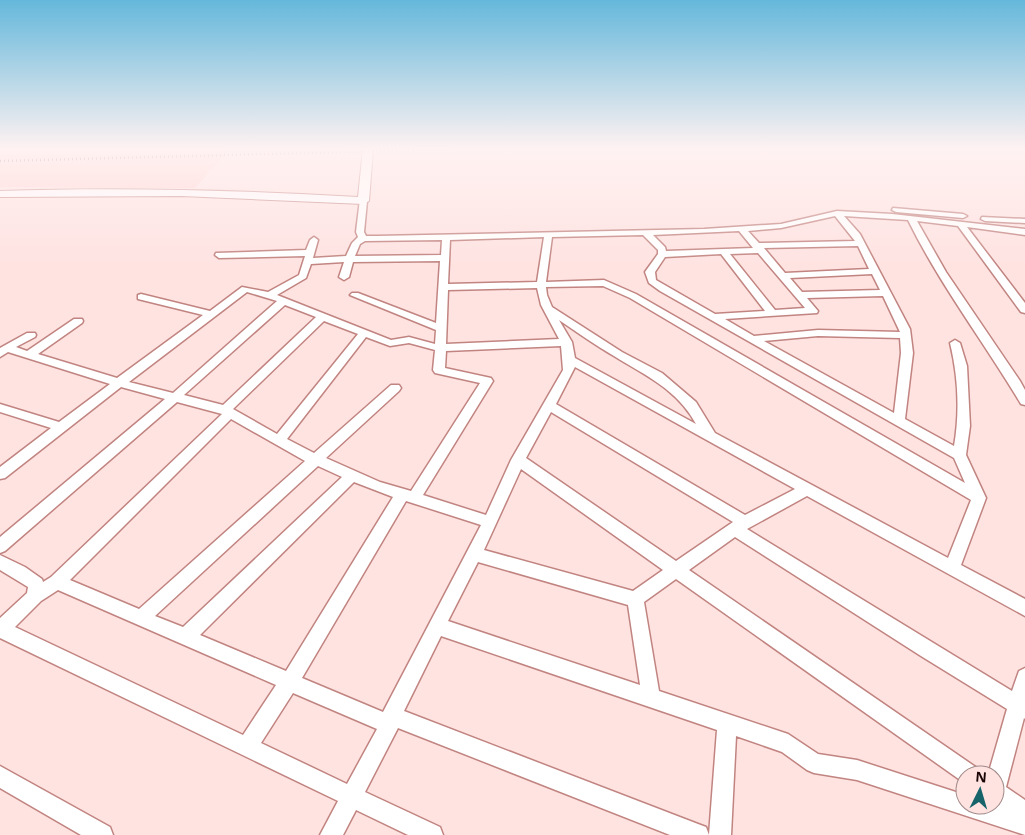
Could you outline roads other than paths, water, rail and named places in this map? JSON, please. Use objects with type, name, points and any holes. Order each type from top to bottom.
[{"type":"street","points":[[363,238],[360,232],[364,188]]},
{"type":"street","points":[[0,194],[100,191],[248,194],[363,202]]},
{"type":"street","points":[[344,277],[348,260],[356,243],[363,238],[548,236],[742,229],[780,226],[842,213],[878,210],[914,210],[1001,221],[1025,221]]},
{"type":"street","points":[[842,213],[911,218],[1025,232]]},
{"type":"street","points":[[842,213],[861,243],[905,329],[907,353],[899,422]]},
{"type":"street","points":[[911,218],[927,251],[1012,375],[1025,401]]},
{"type":"street","points":[[961,224],[1025,310]]},
{"type":"street","points":[[713,317],[813,311],[742,229]]},
{"type":"street","points":[[645,291],[652,281],[650,272],[662,254],[662,249],[646,233]]},
{"type":"street","points":[[331,835],[490,522],[518,460],[569,370],[570,360],[567,342],[541,293],[548,236]]},
{"type":"street","points":[[247,746],[408,496],[487,381],[439,370],[446,238]]},
{"type":"street","points":[[269,295],[303,276],[314,240]]},
{"type":"street","points":[[662,254],[861,243]]},
{"type":"street","points":[[723,251],[772,313]]},
{"type":"street","points":[[220,255],[310,257],[348,260],[445,258]]},
{"type":"street","points":[[783,276],[876,271]]},
{"type":"street","points":[[444,287],[604,283],[645,291],[713,317],[958,455],[979,498],[952,568]]},
{"type":"street","points":[[0,474],[245,289],[269,295],[390,343],[409,340],[440,348],[567,342]]},
{"type":"street","points":[[645,291],[979,498]]},
{"type":"street","points":[[800,295],[887,293]]},
{"type":"street","points":[[355,295],[441,328]]},
{"type":"street","points":[[141,297],[211,314]]},
{"type":"street","points":[[0,546],[283,301]]},
{"type":"street","points":[[549,308],[618,354],[658,376],[692,405],[710,436]]},
{"type":"street","points":[[323,316],[57,582],[35,596],[0,630],[432,835]]},
{"type":"street","points":[[29,355],[78,321]]},
{"type":"street","points":[[278,440],[364,333]]},
{"type":"street","points":[[752,339],[818,333],[906,335]]},
{"type":"street","points":[[3,351],[31,334]]},
{"type":"street","points":[[955,343],[961,366],[964,426],[958,455]]},
{"type":"street","points":[[3,351],[29,355],[120,383],[227,412],[316,460],[352,476],[376,486],[490,522]]},
{"type":"street","points":[[570,360],[1025,608]]},
{"type":"street","points":[[141,618],[396,388]]},
{"type":"street","points":[[549,405],[740,525],[927,650],[1021,706]]},
{"type":"street","points":[[0,408],[62,427]]},
{"type":"street","points":[[518,460],[956,765]]},
{"type":"street","points":[[185,637],[352,476]]},
{"type":"street","points":[[474,554],[635,599],[740,525],[807,489]]},
{"type":"street","points":[[0,562],[36,584],[35,596]]},
{"type":"street","points":[[57,582],[289,683],[698,835]]},
{"type":"street","points":[[635,599],[651,698]]},
{"type":"street","points":[[437,626],[788,744],[814,763],[857,770],[1025,825]]},
{"type":"street","points":[[1002,765],[1021,706],[1025,677]]},
{"type":"street","points":[[720,835],[727,723]]},
{"type":"street","points":[[0,776],[102,835]]},
{"type":"street","points":[[1005,799],[1025,813]]}]
